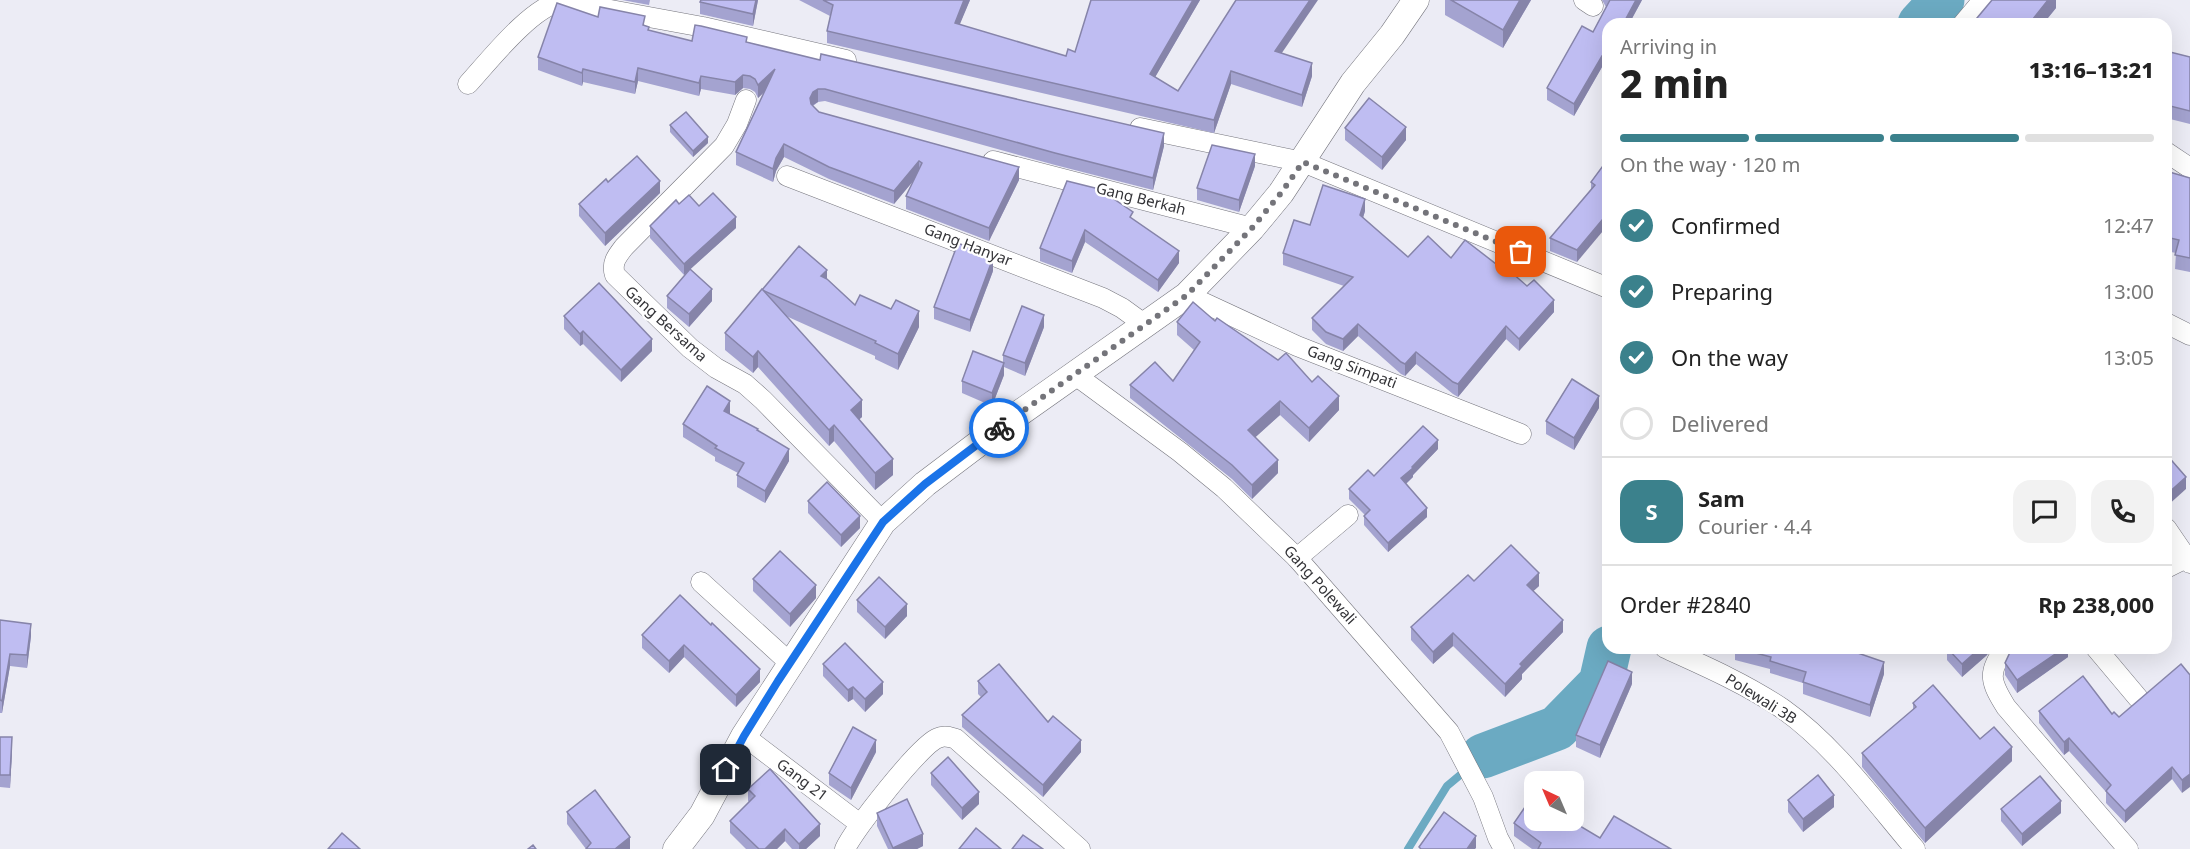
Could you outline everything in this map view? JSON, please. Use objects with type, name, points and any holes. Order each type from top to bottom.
[{"type":"street","points":[[676,849],[702,814],[744,736],[883,522],[925,484],[1074,374],[1187,295],[1252,228],[1281,193],[1353,83],[1392,35],[1416,0]]},
{"type":"street","points":[[1968,18],[1983,0]]},
{"type":"street","points":[[468,84],[522,26],[543,9],[565,1],[577,1],[594,7],[703,27],[861,64]]},
{"type":"street","name":"Gang Bersama","points":[[746,100],[737,123],[724,146],[624,247],[616,258],[613,268],[615,275],[690,348],[716,369],[745,384],[763,400],[883,522]]},
{"type":"street","points":[[1127,125],[1303,162],[1602,286]]},
{"type":"street","name":"Gang Berkah","points":[[975,156],[1252,228]]},
{"type":"street","points":[[2172,156],[2190,168]]},
{"type":"street","name":"Gang Hanyar","points":[[787,176],[1103,298],[1144,324]]},
{"type":"street","name":"Gang Simpati","points":[[1187,295],[1298,346],[1521,434]]},
{"type":"street","points":[[2172,326],[2190,335]]},
{"type":"street","name":"Gang Polewali","points":[[1074,374],[1180,452],[1224,488],[1297,558],[1449,732],[1483,797],[1504,849]]},
{"type":"street","points":[[1297,558],[1348,515]]},
{"type":"street","points":[[2172,537],[2188,560],[2172,566]]},
{"type":"street","points":[[701,582],[790,663]]},
{"type":"street","name":"Polewali 3B","points":[[1677,654],[1744,686],[1784,710],[1824,744],[1915,849]]},
{"type":"street","points":[[2001,654],[1996,659],[1992,680],[2006,707],[2128,849]]},
{"type":"street","points":[[2101,654],[2138,698]]},
{"type":"street","name":"Gang 21","points":[[744,736],[860,824]]},
{"type":"street","points":[[845,849],[860,824],[920,753],[938,737],[956,740],[1080,849]]},
{"type":"building","points":[[701,0],[756,0],[753,14],[700,2]]},
{"type":"building","points":[[823,0],[964,0],[955,23],[1066,56],[1068,49],[1075,52],[1091,0],[1193,0],[1150,74],[1178,91],[1236,0],[1310,0],[1275,51],[1312,63],[1302,95],[1231,71],[1214,120],[827,31],[833,5]]},
{"type":"building","points":[[1451,0],[1520,0],[1503,30]]},
{"type":"building","points":[[1610,0],[1636,0],[1626,18],[1602,18],[1602,56],[1574,104],[1547,88],[1582,26],[1593,32]]},
{"type":"building","points":[[1992,0],[2048,0],[2034,18],[1977,18]]},
{"type":"building","points":[[557,3],[598,17],[600,7],[645,16],[643,25],[649,27],[648,30],[692,41],[695,25],[701,26],[747,37],[746,42],[820,60],[821,54],[1164,133],[1153,178],[825,89],[813,92],[810,98],[811,104],[819,112],[1019,167],[989,228],[906,196],[922,163],[919,161],[894,191],[829,167],[784,144],[773,169],[736,152],[775,69],[758,85],[755,79],[743,75],[735,82],[701,76],[699,83],[638,68],[635,82],[583,69],[582,73],[538,57]]},
{"type":"building","points":[[2172,52],[2190,57],[2190,111],[2172,106]]},
{"type":"building","points":[[1369,98],[1406,127],[1382,157],[1345,128]]},
{"type":"building","points":[[686,112],[708,137],[693,151],[670,125]]},
{"type":"building","points":[[1212,145],[1255,154],[1239,200],[1197,188]]},
{"type":"building","points":[[637,156],[660,181],[605,233],[579,204],[606,179],[608,182]]},
{"type":"building","points":[[1602,167],[1602,220],[1577,250],[1550,238],[1595,185],[1591,182]]},
{"type":"building","points":[[2172,173],[2190,178],[2190,258],[2175,255],[2179,240],[2172,238]]},
{"type":"building","points":[[1067,181],[1099,189],[1133,212],[1130,217],[1179,251],[1158,280],[1085,230],[1072,261],[1040,248]]},
{"type":"building","points":[[1323,185],[1365,199],[1360,215],[1408,257],[1428,236],[1451,258],[1465,240],[1500,267],[1503,265],[1527,286],[1534,280],[1554,300],[1519,339],[1506,326],[1458,384],[1416,352],[1405,364],[1401,362],[1358,324],[1343,339],[1326,332],[1312,318],[1353,277],[1283,253],[1294,220],[1310,225]]},
{"type":"building","points":[[713,193],[736,217],[684,264],[650,226],[676,200],[679,204],[689,195],[699,206]]},
{"type":"building","points":[[958,243],[993,258],[970,320],[934,307]]},
{"type":"building","points":[[799,246],[827,270],[821,276],[855,305],[860,295],[891,309],[896,300],[919,311],[898,354],[875,343],[876,341],[762,290]]},
{"type":"building","points":[[690,269],[712,289],[689,314],[667,296]]},
{"type":"building","points":[[599,283],[652,339],[621,370],[583,331],[580,334],[564,316]]},
{"type":"building","points":[[762,289],[862,400],[851,410],[893,459],[875,473],[834,425],[829,430],[758,351],[753,357],[725,333]]},
{"type":"building","points":[[1193,302],[1215,321],[1217,318],[1278,360],[1286,353],[1312,382],[1318,376],[1339,396],[1309,428],[1280,401],[1248,430],[1278,460],[1252,485],[1232,465],[1130,385],[1155,362],[1173,381],[1200,342],[1177,322]]},
{"type":"building","points":[[1022,306],[1044,315],[1025,363],[1003,355]]},
{"type":"building","points":[[973,351],[1004,363],[992,393],[962,381]]},
{"type":"building","points":[[1572,379],[1599,396],[1574,438],[1546,421]]},
{"type":"building","points":[[707,386],[730,401],[724,411],[789,449],[765,491],[737,475],[744,463],[715,448],[717,446],[683,424]]},
{"type":"building","points":[[1423,426],[1438,440],[1401,478],[1427,508],[1388,543],[1364,516],[1370,510],[1349,489],[1368,470],[1374,476]]},
{"type":"building","points":[[2172,461],[2186,477],[2172,490]]},
{"type":"building","points":[[827,482],[860,516],[841,535],[808,501]]},
{"type":"building","points":[[1511,545],[1539,573],[1527,585],[1563,620],[1520,664],[1522,666],[1505,684],[1453,633],[1433,652],[1411,627],[1468,575],[1474,581]]},
{"type":"building","points":[[780,551],[816,585],[790,614],[753,579]]},
{"type":"building","points":[[879,577],[907,604],[885,627],[857,600]]},
{"type":"building","points":[[680,595],[760,669],[736,695],[684,645],[669,661],[642,635]]},
{"type":"building","points":[[0,620],[31,624],[27,655],[10,654],[2,701],[0,700]]},
{"type":"building","points":[[845,643],[883,682],[865,699],[853,687],[848,690],[823,664]]},
{"type":"building","points":[[1760,654],[1861,654],[1884,662],[1870,705],[1803,682],[1806,672],[1770,661],[1771,657]]},
{"type":"building","points":[[1953,654],[1973,654],[1962,664]]},
{"type":"building","points":[[2009,654],[2055,654],[2017,680],[2005,663]]},
{"type":"building","points":[[1608,661],[1632,672],[1600,745],[1576,735]]},
{"type":"building","points":[[999,664],[1048,722],[1053,716],[1081,740],[1043,785],[962,715],[987,692],[978,681]]},
{"type":"building","points":[[2181,664],[2190,675],[2190,774],[2182,780],[2172,767],[2125,811],[2106,791],[2111,785],[2069,738],[2064,742],[2039,711],[2083,676],[2112,714],[2114,712],[2119,717]]},
{"type":"building","points":[[1933,685],[1980,739],[1994,727],[2012,747],[1925,828],[1862,753],[1916,707],[1913,703]]},
{"type":"building","points":[[853,727],[876,740],[851,788],[829,773]]},
{"type":"building","points":[[0,737],[12,737],[10,775],[0,775]]},
{"type":"building","points":[[948,757],[979,792],[962,808],[931,773]]},
{"type":"building","points":[[770,769],[820,824],[799,844],[785,829],[765,849],[759,849],[730,821],[755,796],[748,789]]},
{"type":"building","points":[[1818,775],[1834,795],[1803,819],[1788,800]]},
{"type":"building","points":[[2040,776],[2061,801],[2022,834],[2001,809]]},
{"type":"building","points":[[595,790],[630,837],[615,849],[586,849],[591,843],[567,812]]},
{"type":"building","points":[[907,799],[923,834],[893,848],[877,813]]},
{"type":"building","points":[[1524,808],[1524,830],[1514,823]]},
{"type":"building","points":[[1444,812],[1476,836],[1467,849],[1421,849],[1419,847]]},
{"type":"building","points":[[1614,816],[1671,849],[1538,849],[1541,843],[1525,831],[1584,831],[1584,828],[1600,838]]},
{"type":"building","points":[[976,828],[1001,849],[959,849]]},
{"type":"building","points":[[342,833],[360,849],[328,849]]},
{"type":"building","points":[[1023,835],[1043,849],[1012,849]]},
{"type":"waterway","points":[[1926,18],[1942,0]]},
{"type":"waterway","points":[[1483,756],[1557,728],[1601,683],[1608,654]]},
{"type":"waterway","points":[[1408,849],[1447,786],[1483,756]]},
{"type":"way so far","points":[[999,428],[1187,295],[1252,228],[1303,162],[1521,252]]},
{"type":"route","points":[[726,770],[778,681],[883,522],[925,484],[999,428]]}]
